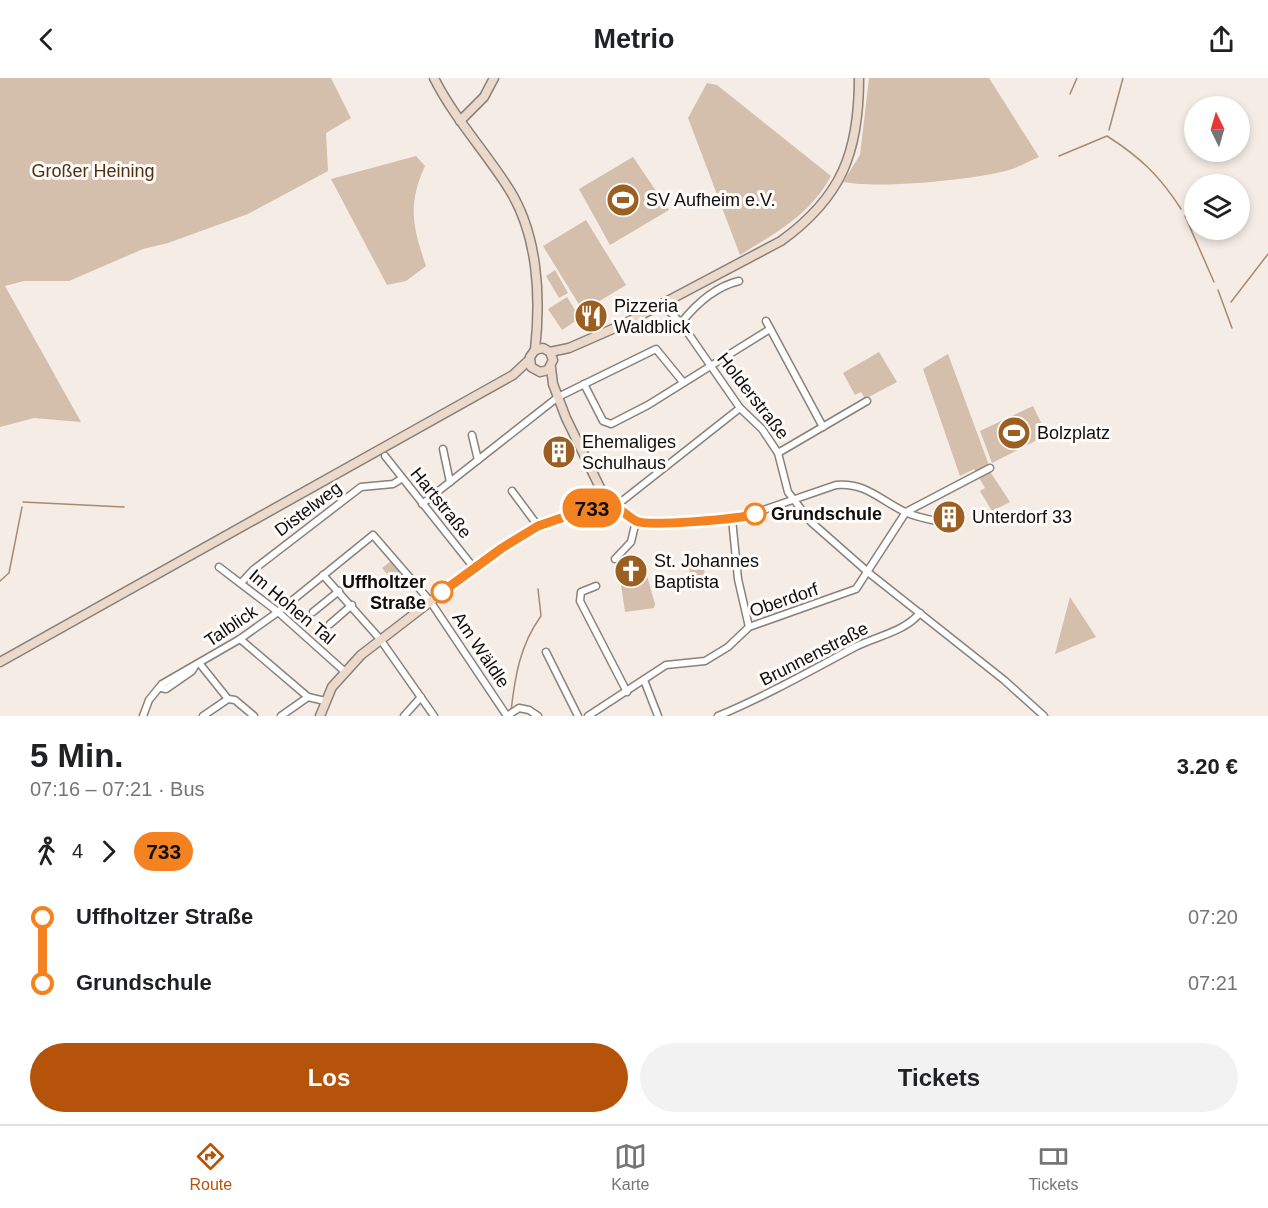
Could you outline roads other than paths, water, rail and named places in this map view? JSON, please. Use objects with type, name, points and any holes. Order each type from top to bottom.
[{"type":"main road","points":[[320,716],[325,701],[344,671],[380,639],[430,601],[474,568],[538,526],[602,504],[606,500],[558,397],[544,360],[538,331],[536,272],[519,207],[460,121],[434,78]]},
{"type":"main road","points":[[460,121],[484,97],[494,78]]},
{"type":"main road","points":[[0,662],[513,375],[663,305],[781,241],[818,210],[835,188],[852,150],[858,116],[859,78]]},
{"type":"main road","points":[[513,375],[529,360],[544,360]]},
{"type":"street","points":[[681,323],[697,302],[730,283],[739,281]]},
{"type":"street","name":"Holderstraße","points":[[663,305],[681,323],[741,408],[762,429],[778,453],[792,501],[811,522],[868,573],[1004,680],[1044,716]]},
{"type":"street","points":[[766,321],[823,427]]},
{"type":"street","points":[[584,384],[603,422],[611,424],[648,405],[770,329]]},
{"type":"street","points":[[423,504],[558,397],[656,349],[683,382]]},
{"type":"street","points":[[778,453],[867,401]]},
{"type":"street","points":[[617,506],[741,408]]},
{"type":"street","points":[[472,435],[478,460]]},
{"type":"street","points":[[443,449],[450,482]]},
{"type":"street","name":"Hartstraße","points":[[385,456],[474,568]]},
{"type":"street","points":[[906,512],[990,468]]},
{"type":"street","name":"Distelweg","points":[[241,583],[253,570],[361,487],[393,484],[401,479]]},
{"type":"street","points":[[606,500],[636,521],[651,524],[732,519],[755,514],[836,485],[855,484],[906,512],[955,525]]},
{"type":"street","points":[[512,491],[538,526]]},
{"type":"street","name":"Oberdorf","points":[[588,716],[666,665],[705,661],[728,646],[749,627],[849,593],[861,584],[906,512]]},
{"type":"street","points":[[732,519],[738,579],[749,627]]},
{"type":"street","points":[[615,559],[631,542],[636,521]]},
{"type":"street","name":"Talblick","points":[[142,716],[149,700],[167,680],[240,639],[278,612],[373,535]]},
{"type":"street","name":"Am Wäldle","points":[[373,535],[430,601],[507,716]]},
{"type":"street","name":"Im Hohen Tal","points":[[219,567],[278,612],[344,671]]},
{"type":"street","points":[[323,575],[380,639],[434,716]]},
{"type":"street","points":[[596,586],[581,592],[580,601],[627,692]]},
{"type":"street","points":[[313,612],[339,591]]},
{"type":"street","points":[[330,624],[352,605]]},
{"type":"street","name":"Brunnenstraße","points":[[718,716],[754,701],[857,646],[907,625],[920,613]]},
{"type":"street","points":[[240,639],[308,697],[325,701]]},
{"type":"street","points":[[546,652],[578,716]]},
{"type":"street","name":"Talblick","points":[[197,665],[228,699],[235,700],[254,716]]},
{"type":"street","points":[[644,680],[658,716]]},
{"type":"street","points":[[281,716],[308,697]]},
{"type":"street","points":[[404,716],[421,697]]},
{"type":"street","points":[[203,716],[228,699]]},
{"type":"street","points":[[507,716],[519,708],[529,710],[538,716]]},
{"type":"waterway","points":[[1070,94],[1077,78]]},
{"type":"waterway","points":[[1109,130],[1123,78]]},
{"type":"waterway","points":[[1059,156],[1107,136],[1148,168],[1181,209]]},
{"type":"waterway","points":[[1196,240],[1214,282]]},
{"type":"waterway","points":[[1231,302],[1268,254]]},
{"type":"waterway","points":[[1218,290],[1232,328]]},
{"type":"waterway","points":[[23,502],[124,507]]},
{"type":"waterway","points":[[0,581],[9,573],[22,507]]},
{"type":"waterway","points":[[511,711],[514,685],[523,650],[541,616],[538,589]]},
{"type":"place","name":"SV Aufheim e.V.","points":[[623,200]]},
{"type":"place","name":"Pizzeria Waldblick","points":[[591,316]]},
{"type":"place","name":"Bolzplatz","points":[[1014,433]]},
{"type":"place","name":"Ehemaliges Schulhaus","points":[[559,452]]},
{"type":"place","name":"Grundschule","points":[[755,514]]},
{"type":"place","name":"Unterdorf 33","points":[[949,517]]},
{"type":"place","name":"St. Johannes Baptista","points":[[631,571]]},
{"type":"place","name":"Uffholtzer Straße","points":[[442,592]]},
{"type":"park label","name":"Großer Heining","points":[[93,171]]}]
